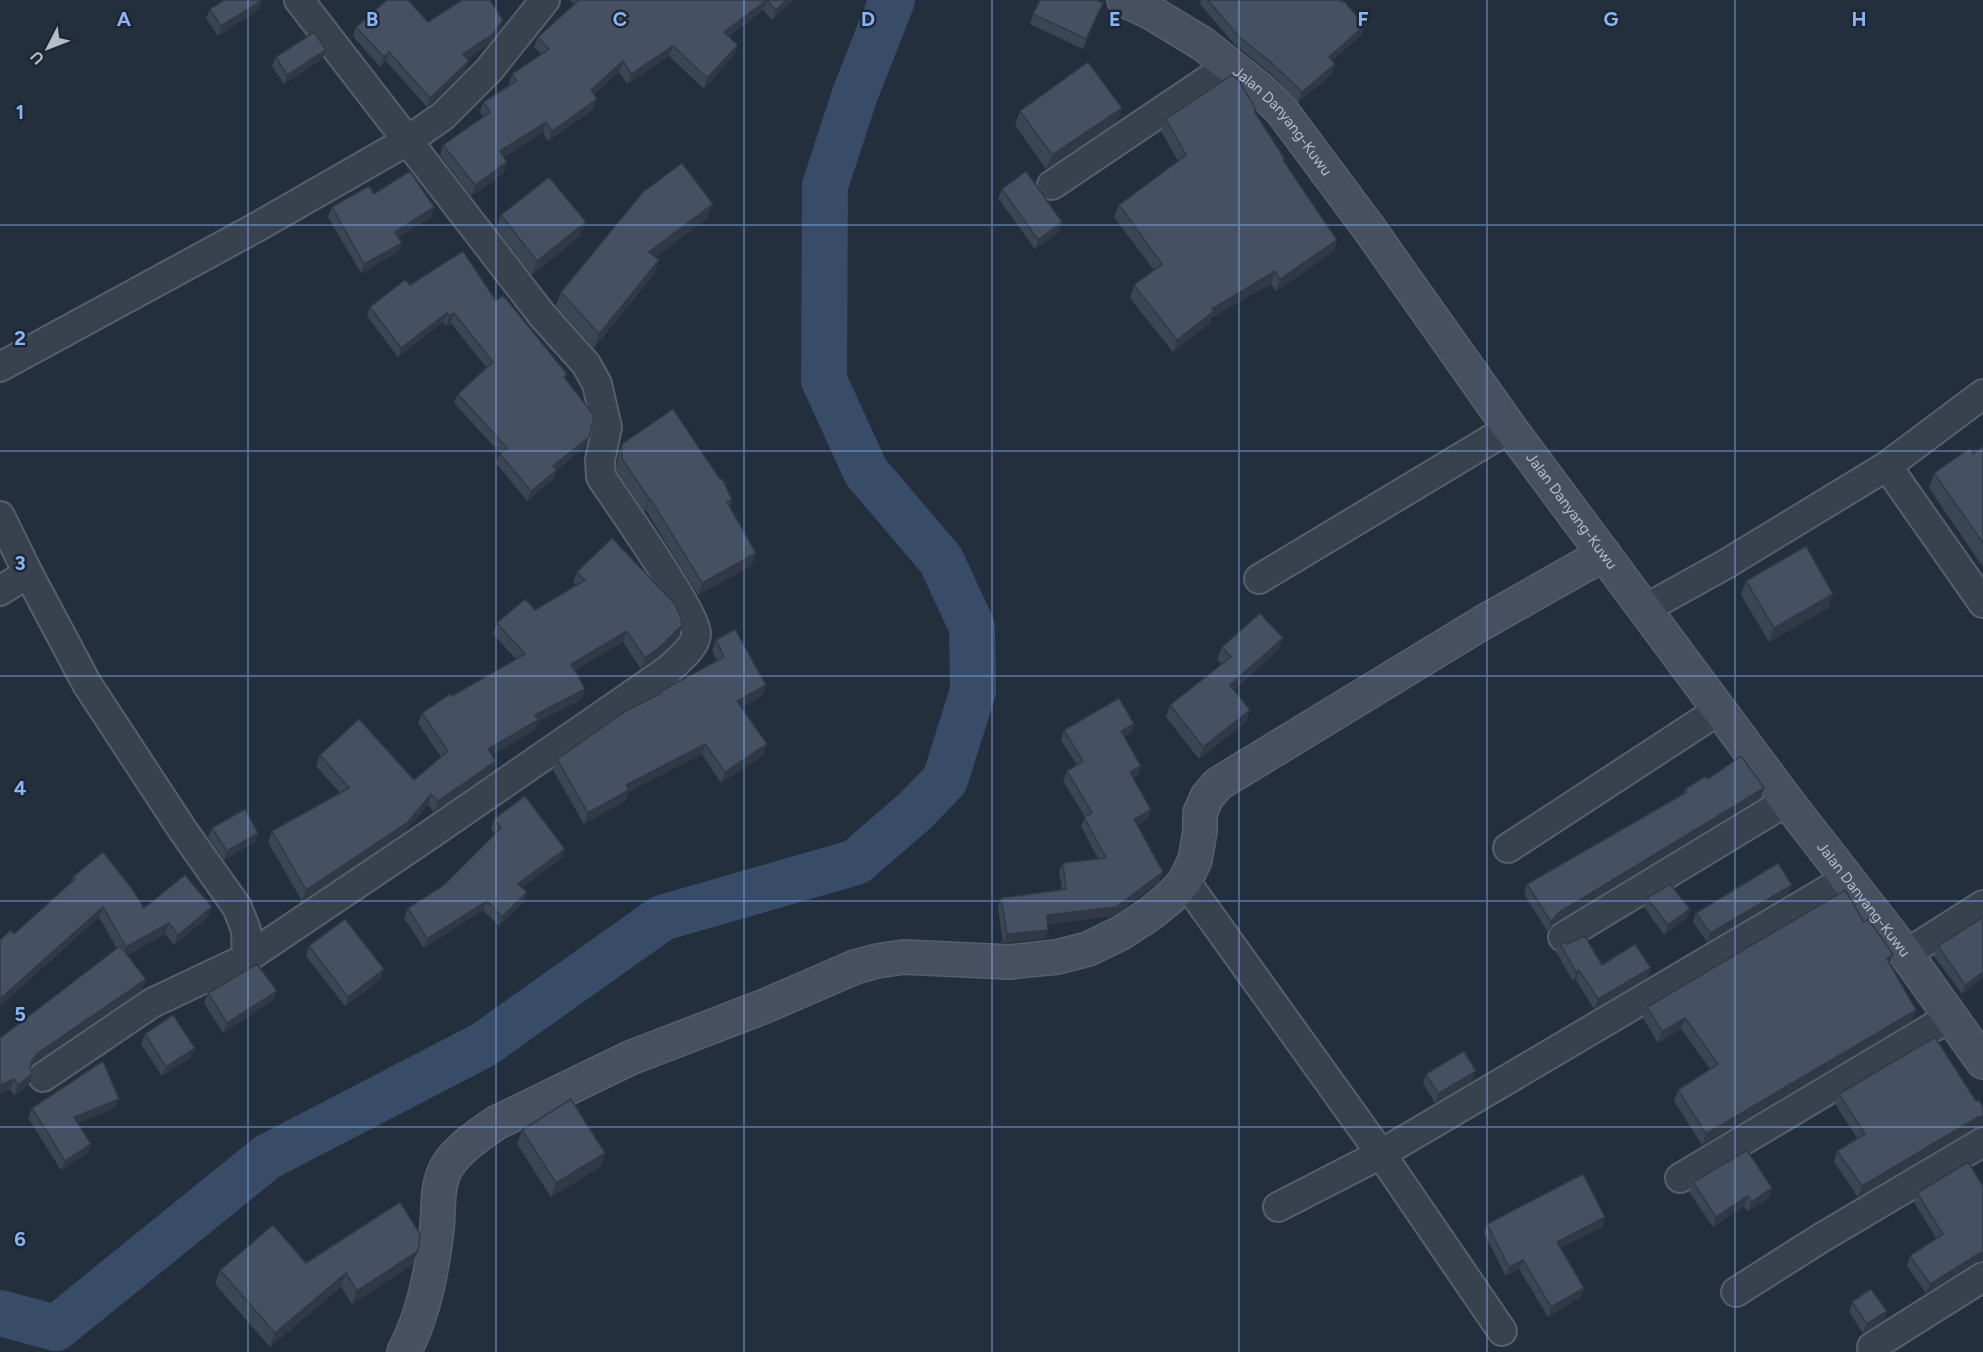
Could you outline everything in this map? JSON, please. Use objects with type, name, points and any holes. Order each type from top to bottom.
[{"type":"street","points":[[43,1077],[152,1003],[247,958],[425,838],[668,670],[687,650],[696,636],[695,625],[678,593],[601,477],[600,460],[607,427],[597,384],[586,364],[542,315],[299,0]]},
{"type":"street","points":[[0,367],[257,227],[407,141],[443,116],[489,70],[545,0]]},
{"type":"street","name":"Jalan Danyang-Kuwu","points":[[1124,0],[1152,13],[1203,44],[1230,64],[1281,110],[1368,227],[1510,428],[1786,801],[1971,1038]]},
{"type":"street","points":[[1052,185],[1230,64]]},
{"type":"street","points":[[1645,609],[1726,564],[1887,466],[1983,394]]},
{"type":"street","points":[[1259,579],[1510,428]]},
{"type":"street","points":[[1887,466],[1983,603]]},
{"type":"street","points":[[0,516],[87,684],[184,832],[237,907],[246,930],[247,958]]},
{"type":"street","points":[[404,1352],[422,1308],[431,1269],[440,1185],[448,1166],[459,1152],[496,1123],[630,1058],[765,1006],[855,967],[904,957],[1009,962],[1057,957],[1088,949],[1120,933],[1150,914],[1171,897],[1185,881],[1195,860],[1200,831],[1200,813],[1207,797],[1218,784],[1472,629],[1604,554]]},
{"type":"street","points":[[0,591],[28,573]]},
{"type":"street","points":[[1508,848],[1719,710]]},
{"type":"street","points":[[1563,938],[1786,801]]},
{"type":"street","points":[[1278,1207],[1380,1154],[1848,878]]},
{"type":"street","points":[[1185,881],[1380,1154],[1502,1331]]},
{"type":"street","points":[[1906,954],[1983,905]]},
{"type":"street","points":[[1680,1178],[1971,1038]]},
{"type":"street","points":[[1736,1292],[1821,1238],[1983,1142]]},
{"type":"street","points":[[1872,1347],[1983,1277]]},
{"type":"building","points":[[224,0],[261,1],[221,26],[210,9]]},
{"type":"building","points":[[387,0],[408,0],[428,22],[462,0],[490,0],[503,20],[492,35],[463,54],[469,61],[430,98],[389,52],[384,57],[356,27]]},
{"type":"building","points":[[579,0],[767,0],[724,32],[738,45],[707,78],[673,46],[631,74],[623,61],[591,90],[597,99],[552,131],[546,122],[500,151],[507,162],[475,185],[443,145],[490,112],[483,102],[517,81],[512,74],[549,49],[538,37]]},
{"type":"building","points":[[767,0],[786,0],[776,10]]},
{"type":"building","points":[[1040,0],[1096,0],[1103,3],[1086,39],[1033,14]]},
{"type":"building","points":[[1208,0],[1340,0],[1341,2],[1343,0],[1365,25],[1329,57],[1335,64],[1302,92],[1273,64],[1238,36]]},
{"type":"building","points":[[314,32],[326,50],[287,75],[276,57]]},
{"type":"building","points":[[1088,62],[1122,108],[1052,155],[1020,111]]},
{"type":"building","points":[[1232,75],[1240,82],[1256,110],[1254,111],[1285,159],[1283,160],[1337,240],[1280,279],[1275,271],[1212,309],[1214,311],[1177,340],[1134,285],[1162,264],[1119,205],[1186,155],[1166,119]]},
{"type":"building","points":[[682,163],[713,204],[649,252],[659,260],[599,334],[561,292],[643,192]]},
{"type":"building","points":[[410,171],[434,207],[395,232],[402,243],[364,264],[332,207],[369,186],[374,194]]},
{"type":"building","points":[[1026,171],[1062,222],[1038,240],[1002,189]]},
{"type":"building","points":[[549,177],[586,222],[537,261],[501,215]]},
{"type":"building","points":[[463,251],[496,301],[503,295],[567,374],[564,377],[594,418],[589,437],[553,466],[557,470],[531,491],[500,454],[507,448],[458,394],[493,362],[454,313],[449,316],[447,313],[401,348],[370,307],[405,280],[410,285]]},
{"type":"building","points":[[673,409],[720,479],[722,478],[732,500],[727,502],[756,553],[702,583],[650,498],[622,459],[622,444]]},
{"type":"building","points":[[1983,446],[1983,543],[1934,473],[1970,448],[1973,454]]},
{"type":"building","points":[[612,538],[675,604],[682,625],[645,658],[627,631],[571,664],[585,689],[535,715],[538,720],[488,749],[496,761],[438,801],[431,794],[408,822],[306,890],[272,831],[349,788],[320,755],[359,719],[414,780],[448,751],[422,713],[450,694],[452,696],[525,654],[497,623],[525,599],[535,610],[585,580],[577,572]]},
{"type":"building","points":[[1806,546],[1833,594],[1774,628],[1746,581]]},
{"type":"building","points":[[1260,613],[1283,638],[1230,685],[1250,710],[1203,747],[1170,705],[1231,657],[1222,647]]},
{"type":"building","points":[[735,629],[766,685],[737,701],[767,744],[725,772],[705,744],[626,785],[629,790],[588,813],[557,759],[626,711],[724,657],[716,640]]},
{"type":"building","points":[[1119,698],[1134,724],[1121,731],[1141,766],[1130,772],[1151,810],[1134,819],[1163,872],[1116,907],[1047,915],[1048,930],[1007,934],[1001,898],[1066,889],[1063,863],[1106,858],[1084,817],[1092,813],[1067,771],[1083,761],[1064,730]]},
{"type":"building","points":[[1741,756],[1764,788],[1558,913],[1551,922],[1527,884],[1687,792],[1685,789],[1706,776],[1708,779]]},
{"type":"building","points":[[525,796],[565,849],[518,884],[527,892],[502,917],[487,901],[427,939],[408,908],[444,885],[501,828],[494,819]]},
{"type":"building","points":[[245,809],[258,833],[227,851],[212,828]]},
{"type":"building","points":[[103,852],[144,908],[185,875],[212,907],[178,935],[169,923],[126,947],[103,907],[0,999],[0,940],[11,930],[14,934],[75,879],[73,877]]},
{"type":"building","points":[[1778,863],[1792,885],[1710,933],[1696,913]]},
{"type":"building","points":[[1670,884],[1690,909],[1668,925],[1647,898]]},
{"type":"building","points":[[1845,890],[1864,922],[1868,919],[1893,954],[1887,959],[1916,1010],[1706,1134],[1678,1090],[1718,1064],[1685,1018],[1662,1032],[1647,1007]]},
{"type":"building","points":[[1983,917],[1983,972],[1965,985],[1938,946]]},
{"type":"building","points":[[345,919],[384,969],[348,997],[309,946]]},
{"type":"building","points":[[1585,936],[1602,965],[1635,944],[1651,968],[1598,999],[1579,970],[1576,972],[1559,942],[1567,944]]},
{"type":"building","points":[[120,946],[146,979],[38,1053],[30,1067],[32,1074],[18,1085],[14,1079],[0,1085],[0,1038]]},
{"type":"building","points":[[257,964],[277,991],[227,1023],[208,993]]},
{"type":"building","points":[[173,1015],[195,1048],[166,1067],[145,1034]]},
{"type":"building","points":[[1935,1037],[1976,1101],[1979,1100],[1983,1107],[1983,1116],[1862,1186],[1837,1151],[1865,1134],[1839,1094]]},
{"type":"building","points":[[1464,1051],[1476,1071],[1438,1094],[1426,1074]]},
{"type":"building","points":[[103,1061],[119,1099],[74,1117],[91,1144],[65,1161],[32,1108]]},
{"type":"building","points":[[571,1099],[605,1153],[556,1183],[522,1130]]},
{"type":"building","points":[[1747,1150],[1772,1188],[1751,1202],[1748,1196],[1716,1217],[1693,1182]]},
{"type":"building","points":[[1968,1162],[1983,1186],[1983,1252],[1930,1284],[1910,1256],[1943,1234],[1917,1193]]},
{"type":"building","points":[[1583,1174],[1605,1217],[1557,1242],[1584,1288],[1551,1307],[1523,1260],[1509,1267],[1487,1224]]},
{"type":"building","points":[[400,1202],[420,1234],[418,1251],[357,1291],[346,1273],[275,1333],[220,1270],[273,1225],[306,1263]]},
{"type":"building","points":[[1871,1289],[1887,1311],[1867,1324],[1852,1302]]},
{"type":"waterway","points":[[0,1313],[56,1328],[267,1157],[483,1045],[662,918],[856,862],[915,811],[945,780],[973,691],[972,627],[941,560],[866,472],[824,380],[825,186],[855,94],[892,0]]}]
